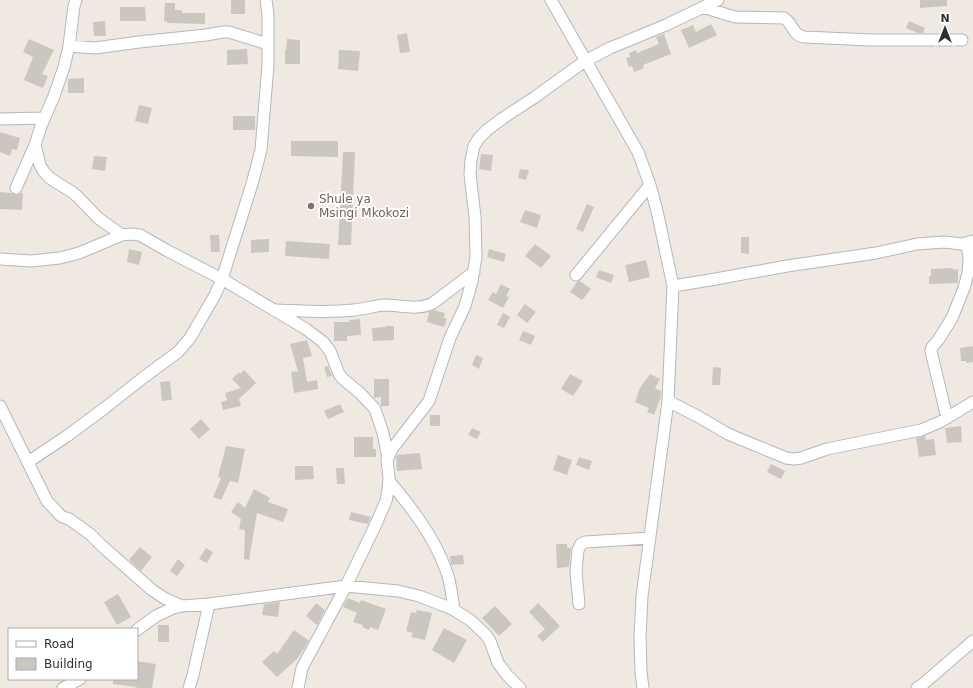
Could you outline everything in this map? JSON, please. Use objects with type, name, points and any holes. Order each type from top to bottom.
[{"type":"street","points":[[16,188],[54,96],[69,46],[76,0]]},
{"type":"street","points":[[28,462],[67,436],[178,352],[190,338],[215,295],[222,279],[252,184],[261,150],[267,85],[268,14],[266,0]]},
{"type":"street","points":[[550,0],[638,152],[650,185],[657,211],[673,286],[668,401],[642,596],[640,638],[643,688]]},
{"type":"street","points":[[298,688],[302,668],[346,586],[386,501],[389,481],[387,467],[388,458],[392,449],[429,401],[450,338],[465,306],[474,272],[476,257],[475,217],[470,174],[470,160],[474,146],[487,130],[585,61],[718,0]]},
{"type":"street","points":[[703,7],[736,17],[784,18],[789,21],[797,35],[804,37],[871,40],[962,40]]},
{"type":"street","points":[[69,46],[96,48],[223,32],[228,32],[268,44]]},
{"type":"street","points":[[0,118],[44,118]]},
{"type":"street","points":[[35,145],[40,165],[44,172],[51,179],[72,192],[98,218],[122,235]]},
{"type":"street","points":[[576,275],[650,185]]},
{"type":"street","points":[[0,259],[31,261],[60,258],[79,253],[122,235],[140,235],[222,279],[306,329],[323,342],[328,347],[339,374],[375,409],[383,433],[388,458]]},
{"type":"street","points":[[673,286],[787,266],[876,253],[917,244],[970,242],[968,272],[964,288],[952,318],[939,339],[932,347],[931,351],[947,418]]},
{"type":"street","points":[[273,310],[323,312],[355,310],[384,305],[422,307],[433,303],[474,272]]},
{"type":"street","points":[[668,401],[728,434],[786,458],[794,459],[827,449],[921,430],[947,418],[973,402]]},
{"type":"street","points":[[0,406],[47,501],[60,514],[90,534],[152,590],[164,598],[182,606]]},
{"type":"street","points":[[389,481],[417,516],[441,557],[447,572],[454,610]]},
{"type":"street","points":[[579,604],[576,572],[578,550],[582,543],[650,538]]},
{"type":"street","points":[[138,629],[156,616],[173,608],[182,606],[209,604],[346,586],[398,591],[419,596],[454,610],[470,620],[486,635],[490,641],[498,663],[520,688]]},
{"type":"street","points":[[189,688],[209,604]]},
{"type":"street","points":[[917,688],[925,683],[973,641]]},
{"type":"street","points":[[63,688],[78,680]]},
{"type":"building","points":[[231,0],[245,0],[245,14],[231,14]]},
{"type":"building","points":[[920,0],[947,0],[947,6],[920,8]]},
{"type":"building","points":[[165,3],[175,3],[175,10],[182,10],[182,13],[205,13],[205,24],[167,23],[167,21],[164,21]]},
{"type":"building","points":[[120,7],[145,7],[146,21],[120,21]]},
{"type":"building","points":[[105,21],[106,36],[94,36],[93,22]]},
{"type":"building","points":[[909,21],[925,28],[923,33],[918,33],[906,28]]},
{"type":"building","points":[[711,24],[717,35],[689,48],[681,30],[693,25],[696,32]]},
{"type":"building","points":[[407,33],[410,52],[400,53],[397,35]]},
{"type":"building","points":[[664,34],[671,54],[643,65],[644,68],[634,72],[632,66],[629,67],[626,58],[630,57],[629,53],[636,50],[637,53],[659,44],[656,37]]},
{"type":"building","points":[[29,39],[54,50],[42,74],[48,76],[43,88],[24,80],[33,57],[23,52]]},
{"type":"building","points":[[287,39],[300,40],[300,64],[285,64]]},
{"type":"building","points":[[247,49],[248,64],[227,65],[227,50]]},
{"type":"building","points":[[339,50],[360,51],[358,71],[338,69]]},
{"type":"building","points":[[84,78],[84,93],[68,93],[68,79]]},
{"type":"building","points":[[139,105],[152,108],[148,124],[135,121]]},
{"type":"building","points":[[233,116],[255,116],[255,130],[233,130]]},
{"type":"building","points":[[0,132],[20,138],[17,150],[12,149],[10,156],[0,152]]},
{"type":"building","points":[[291,141],[338,141],[338,157],[291,156]]},
{"type":"building","points":[[343,152],[355,152],[351,245],[338,245]]},
{"type":"building","points":[[481,154],[493,155],[491,171],[479,169]]},
{"type":"building","points":[[94,156],[107,157],[105,171],[92,169]]},
{"type":"building","points":[[520,169],[529,170],[526,180],[518,178]]},
{"type":"building","points":[[0,192],[16,195],[23,193],[22,210],[0,209]]},
{"type":"building","points":[[587,204],[594,207],[583,232],[576,229]]},
{"type":"building","points":[[525,210],[541,215],[537,228],[520,222]]},
{"type":"building","points":[[210,235],[219,235],[220,252],[211,252]]},
{"type":"building","points":[[741,237],[749,237],[749,254],[741,253]]},
{"type":"building","points":[[269,239],[269,252],[251,253],[251,240]]},
{"type":"building","points":[[286,241],[330,244],[329,259],[285,256]]},
{"type":"building","points":[[535,244],[551,256],[541,268],[525,256]]},
{"type":"building","points":[[129,249],[142,252],[139,265],[127,262]]},
{"type":"building","points":[[489,249],[506,254],[504,262],[487,257]]},
{"type":"building","points":[[646,260],[650,277],[629,282],[625,265]]},
{"type":"building","points":[[953,268],[953,270],[958,269],[958,283],[929,284],[931,269]]},
{"type":"building","points":[[599,270],[614,275],[611,283],[596,277]]},
{"type":"building","points":[[580,281],[591,289],[582,300],[570,292],[577,282]]},
{"type":"building","points":[[501,284],[510,289],[506,296],[509,297],[503,308],[488,300],[493,292],[496,294]]},
{"type":"building","points":[[525,304],[536,312],[527,323],[517,315]]},
{"type":"building","points":[[434,310],[445,313],[444,318],[447,319],[444,327],[427,322],[429,312]]},
{"type":"building","points":[[503,313],[510,317],[504,328],[497,325]]},
{"type":"building","points":[[360,319],[361,335],[347,336],[347,341],[334,341],[334,322],[350,322],[349,320]]},
{"type":"building","points":[[394,326],[394,340],[373,341],[372,328]]},
{"type":"building","points":[[523,331],[535,336],[531,345],[519,340]]},
{"type":"building","points":[[307,340],[312,356],[303,358],[307,382],[317,380],[318,389],[294,393],[291,372],[298,371],[290,344]]},
{"type":"building","points":[[973,346],[973,362],[966,363],[966,361],[961,361],[960,348]]},
{"type":"building","points":[[476,355],[483,358],[479,369],[472,365]]},
{"type":"building","points":[[328,366],[332,376],[327,377],[324,367]]},
{"type":"building","points":[[713,367],[721,368],[720,385],[712,385]]},
{"type":"building","points":[[244,370],[256,383],[239,399],[241,406],[223,410],[221,402],[227,400],[225,393],[241,388],[232,379],[239,372],[240,374]]},
{"type":"building","points":[[570,374],[583,381],[573,396],[561,389]]},
{"type":"building","points":[[650,374],[660,379],[655,388],[661,391],[661,397],[654,415],[647,412],[649,408],[635,402],[640,388]]},
{"type":"building","points":[[374,379],[389,379],[389,406],[381,406],[381,397],[374,398]]},
{"type":"building","points":[[170,381],[172,400],[162,401],[160,382]]},
{"type":"building","points":[[340,404],[344,412],[328,419],[324,411]]},
{"type":"building","points":[[430,415],[440,415],[440,426],[430,426]]},
{"type":"building","points":[[201,419],[210,429],[199,439],[190,429]]},
{"type":"building","points":[[961,426],[962,442],[947,443],[945,428]]},
{"type":"building","points":[[472,428],[481,432],[477,439],[468,435]]},
{"type":"building","points":[[925,436],[926,440],[934,439],[936,455],[919,457],[916,438]]},
{"type":"building","points":[[354,437],[373,437],[373,449],[376,449],[376,457],[354,457]]},
{"type":"building","points":[[226,446],[245,449],[238,483],[230,481],[221,500],[213,497],[221,478],[218,477]]},
{"type":"building","points":[[420,453],[422,469],[397,471],[397,455]]},
{"type":"building","points":[[558,455],[572,460],[567,475],[553,470]]},
{"type":"building","points":[[579,457],[592,461],[589,470],[576,465]]},
{"type":"building","points":[[771,464],[785,471],[781,479],[767,472]]},
{"type":"building","points":[[295,466],[313,466],[314,479],[295,480]]},
{"type":"building","points":[[336,468],[344,468],[345,484],[337,484]]},
{"type":"building","points":[[254,489],[270,498],[268,502],[288,509],[283,522],[257,513],[249,560],[244,559],[245,530],[239,529],[241,519],[231,512],[238,502],[245,508]]},
{"type":"building","points":[[351,512],[371,517],[368,524],[349,520]]},
{"type":"building","points":[[556,544],[567,544],[567,548],[571,548],[569,567],[557,568]]},
{"type":"building","points":[[140,547],[152,557],[141,571],[129,560]]},
{"type":"building","points":[[206,548],[213,552],[207,563],[199,559]]},
{"type":"building","points":[[463,555],[464,564],[451,565],[450,556]]},
{"type":"building","points":[[178,559],[185,565],[177,576],[170,571]]},
{"type":"building","points":[[118,594],[131,617],[117,625],[104,602]]},
{"type":"building","points":[[348,598],[360,603],[361,600],[386,609],[378,630],[370,627],[369,630],[362,627],[363,625],[353,622],[357,613],[343,607]]},
{"type":"building","points":[[280,602],[278,617],[262,615],[264,604]]},
{"type":"building","points":[[316,603],[325,610],[317,625],[306,616]]},
{"type":"building","points":[[538,603],[560,626],[543,642],[537,636],[545,629],[529,612]]},
{"type":"building","points":[[495,606],[512,624],[499,636],[482,618]]},
{"type":"building","points":[[417,610],[432,613],[425,640],[411,637],[413,633],[406,631],[411,612],[416,613]]},
{"type":"building","points":[[158,625],[169,625],[169,642],[158,642]]},
{"type":"building","points":[[444,628],[467,640],[454,663],[432,650]]},
{"type":"building","points":[[294,630],[309,641],[298,658],[277,677],[262,662],[274,651],[277,654]]},
{"type":"building","points":[[138,661],[156,664],[152,688],[135,688],[136,687],[113,684],[113,680],[138,680]]},
{"type":"place","name":"Shule ya Msingi Mkokozi","points":[[311,206]]}]
